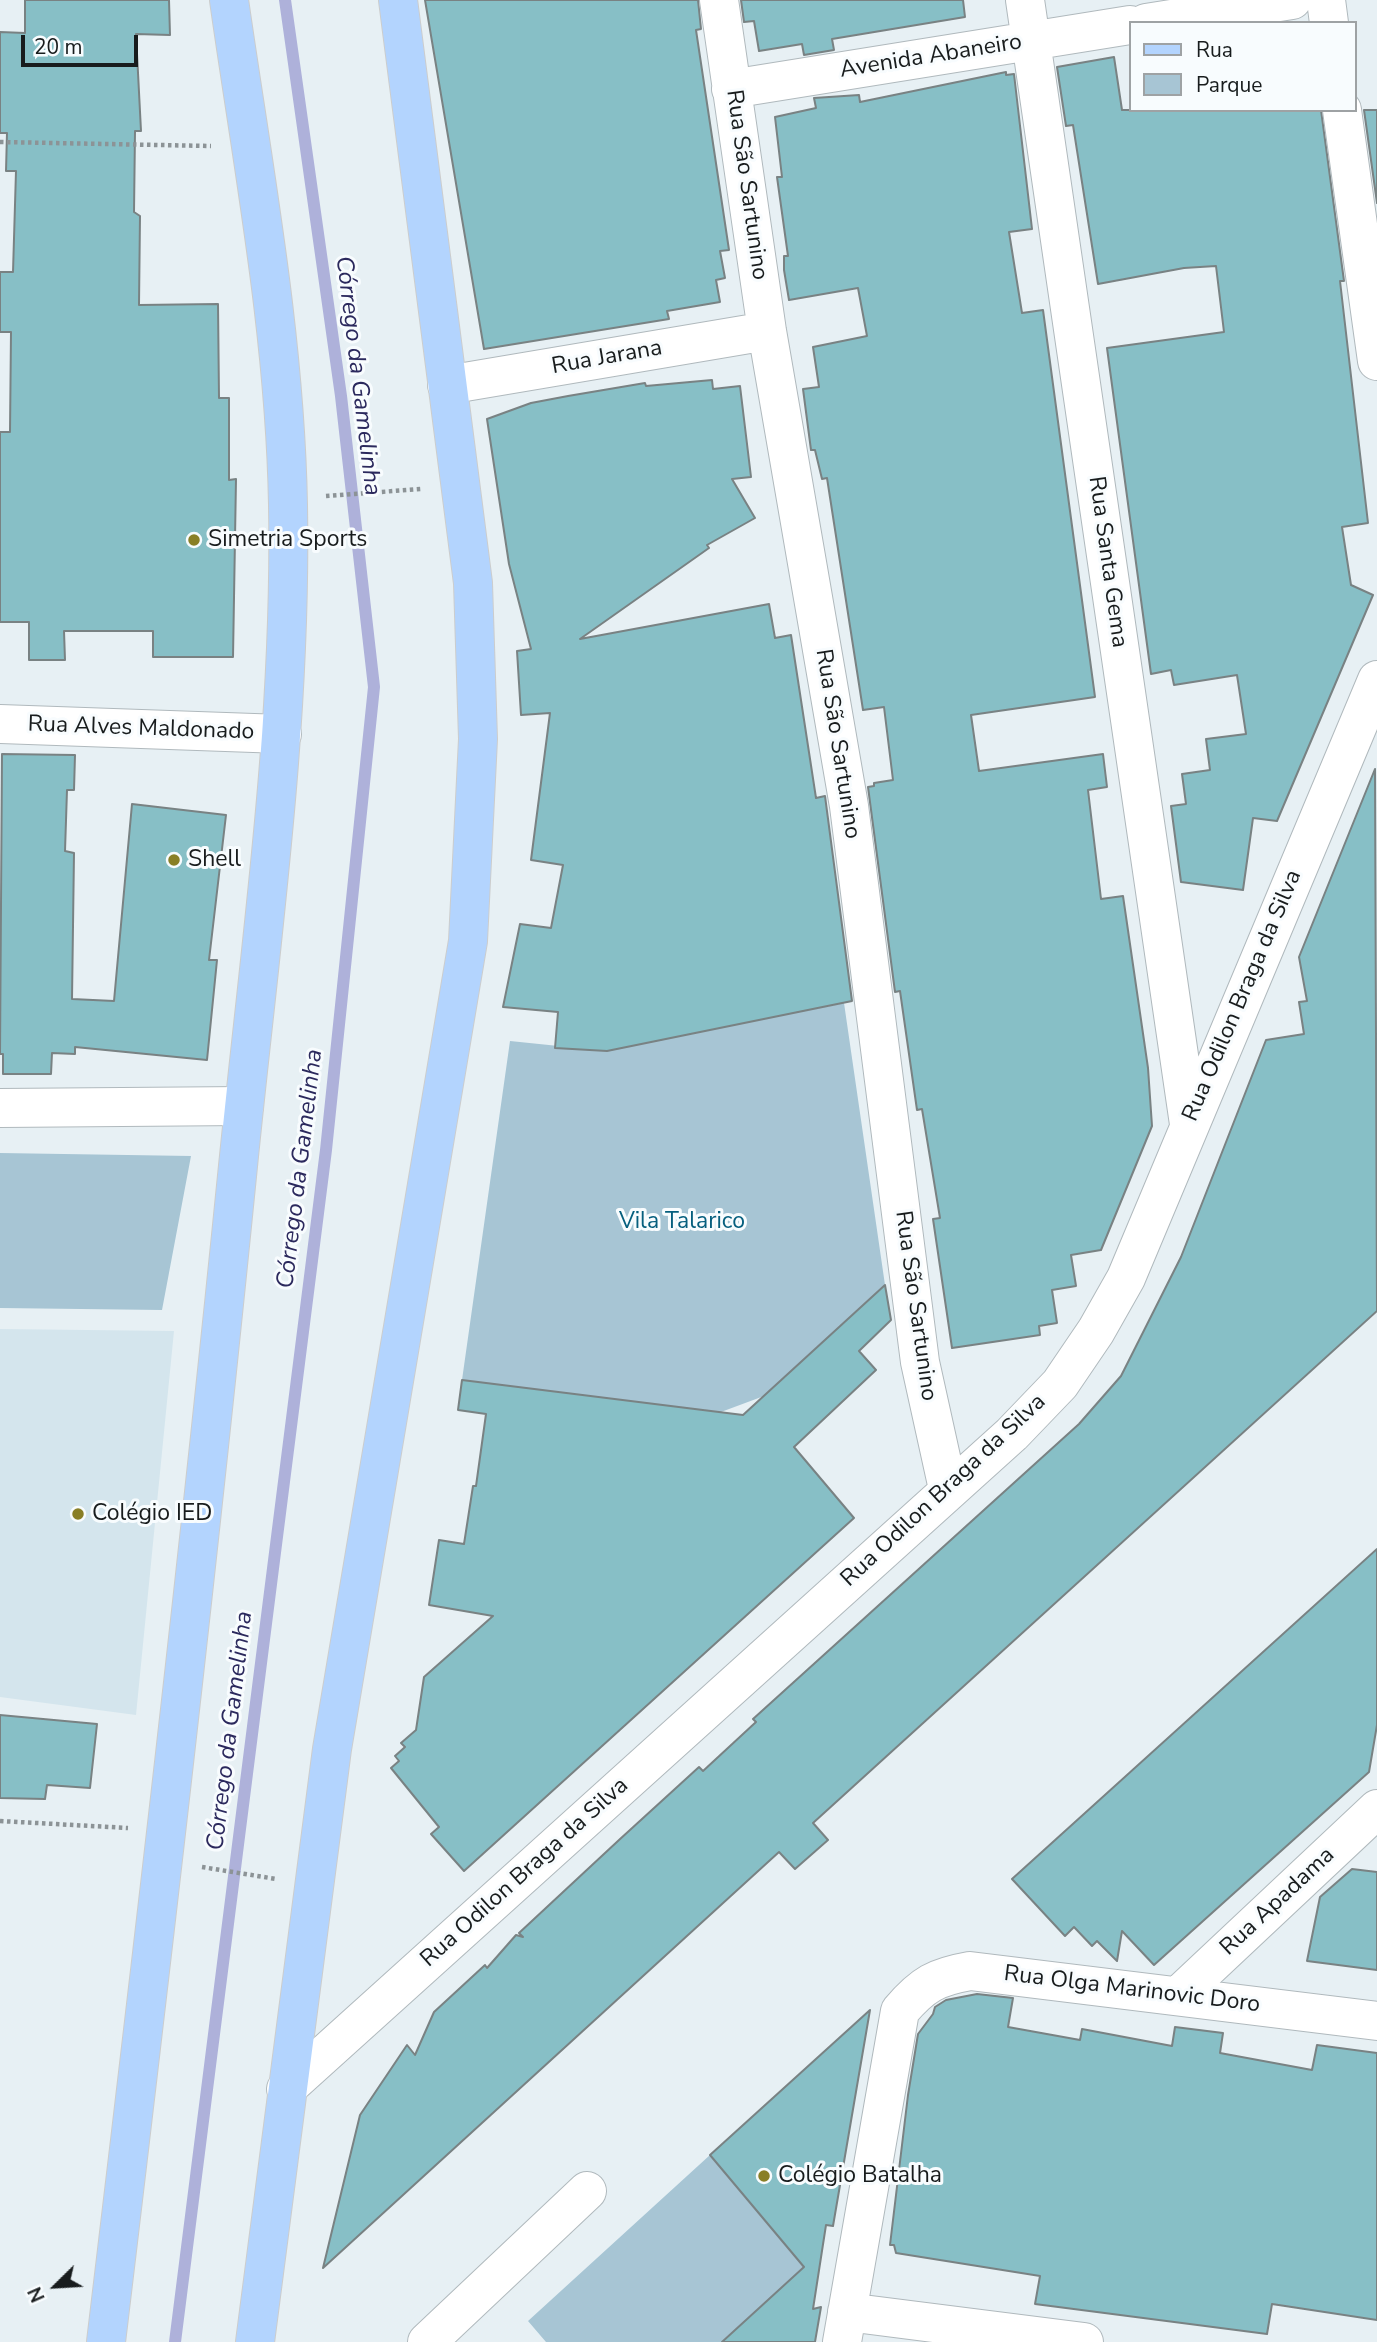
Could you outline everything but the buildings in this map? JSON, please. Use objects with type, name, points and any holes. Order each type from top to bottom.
[{"type":"main road","points":[[106,2342],[190,1633],[271,861],[289,617],[286,471],[270,264],[229,0]]},
{"type":"main road","points":[[255,2342],[332,1749],[468,941],[478,739],[473,596],[398,0]]},
{"type":"street","name":"Rua São Sartunino","points":[[719,0],[767,331],[849,806],[920,1362],[948,1489]]},
{"type":"street","name":"Rua Santa Gema","points":[[1025,0],[1189,1125]]},
{"type":"street","points":[[1159,21],[1292,0]]},
{"type":"street","points":[[1326,0],[1329,21]]},
{"type":"street","name":"Avenida Abaneiro","points":[[731,89],[1128,25]]},
{"type":"street","points":[[1342,112],[1377,361]]},
{"type":"street","name":"Rua Jarana","points":[[447,385],[767,331]]},
{"type":"street","name":"Rua Odilon Braga da Silva","points":[[286,2089],[1012,1434],[1060,1384],[1096,1331],[1126,1278],[1377,680]]},
{"type":"street","name":"Rua Alves Maldonado","points":[[0,724],[282,734]]},
{"type":"street","points":[[0,1108],[244,1106]]},
{"type":"street","name":"Rua Apadama","points":[[1179,1994],[1377,1809]]},
{"type":"street","name":"Rua Olga Marinovic Doro","points":[[845,2327],[901,2011],[919,1989],[942,1976],[970,1971],[1179,1994],[1377,2021]]},
{"type":"street","points":[[427,2342],[587,2191]]},
{"type":"street","points":[[845,2327],[1084,2342]]},
{"type":"path","points":[[0,142],[250,147]]},
{"type":"path","points":[[315,496],[410,489]]},
{"type":"path","points":[[0,1821],[166,1830]]},
{"type":"path","points":[[193,1866],[289,1881]]},
{"type":"shaded area","name":"Colégio IED","points":[[0,1329],[174,1331],[136,1715],[0,1697]]},
{"type":"green space","name":"Vila Talarico","points":[[844,1003],[885,1285],[764,1396],[721,1412],[462,1380],[510,1041],[607,1051]]},
{"type":"green space","points":[[0,1153],[191,1156],[162,1310],[0,1308]]},
{"type":"green space","points":[[710,2155],[804,2267],[722,2342],[546,2342],[528,2321]]},
{"type":"waterway","name":"Córrego da Gamelinha","points":[[175,2342],[326,1150],[374,687],[341,396],[285,0]]},
{"type":"place","name":"Simetria Sports","points":[[194,540]]},
{"type":"place","name":"Shell","points":[[174,860]]},
{"type":"place","name":"Colégio IED","points":[[78,1514]]},
{"type":"place","name":"Colégio Batalha","points":[[764,2176]]}]
